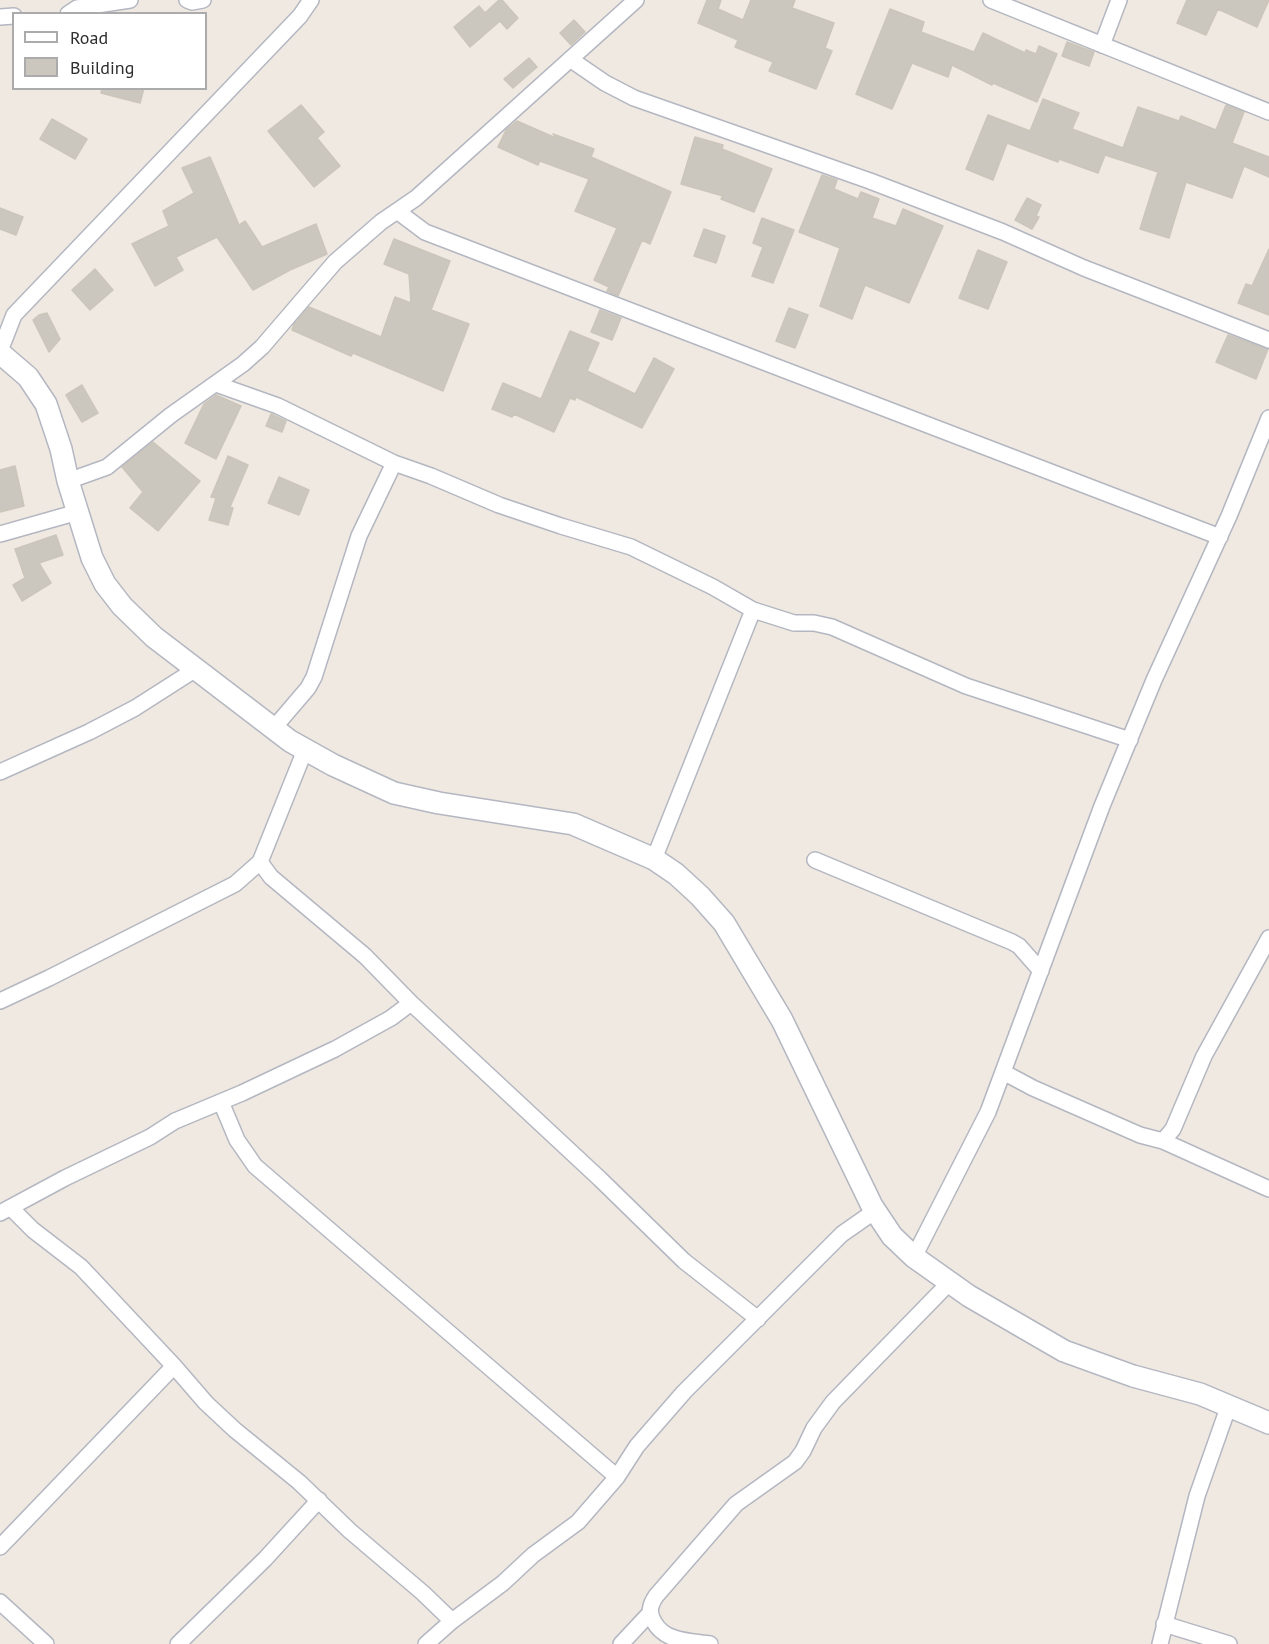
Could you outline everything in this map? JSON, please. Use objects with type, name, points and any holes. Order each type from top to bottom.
[{"type":"street","points":[[84,7],[130,0]]},
{"type":"street","points":[[187,0],[203,0]]},
{"type":"street","points":[[311,0],[300,16],[14,315],[0,352],[28,377],[46,404],[92,558],[105,584],[122,606],[154,637],[273,729],[305,750],[394,793],[439,803],[573,824],[654,859],[676,874],[724,923],[782,1020],[875,1211],[892,1236],[914,1257],[969,1296],[1064,1351],[1133,1376],[1200,1394],[1269,1423]]},
{"type":"street","points":[[69,481],[107,466],[171,415],[243,364],[262,347],[335,262],[381,222],[416,198],[636,0]]},
{"type":"street","points":[[991,0],[1269,112]]},
{"type":"street","points":[[1102,45],[1119,0]]},
{"type":"street","points":[[570,59],[605,83],[634,98],[870,181],[1004,232],[1084,268],[1269,340]]},
{"type":"street","points":[[397,211],[425,232],[1220,537]]},
{"type":"street","points":[[216,384],[278,406],[394,463],[499,505],[631,547],[753,610],[794,623],[814,623],[832,627],[966,686],[1130,740]]},
{"type":"street","points":[[914,1257],[988,1112],[1102,806],[1154,680],[1220,537],[1268,421]]},
{"type":"street","points":[[273,729],[314,677],[359,536],[394,463]]},
{"type":"street","points":[[0,534],[78,512]]},
{"type":"street","points":[[654,859],[753,610]]},
{"type":"street","points":[[0,772],[89,732],[135,708],[196,669]]},
{"type":"street","points":[[0,1000],[49,978],[235,884],[260,862],[305,750]]},
{"type":"street","points":[[815,860],[1012,942],[1019,946],[1041,971]]},
{"type":"street","points":[[260,862],[272,877],[365,956],[411,1003],[600,1179],[684,1261],[758,1319]]},
{"type":"street","points":[[1163,1141],[1173,1129],[1204,1056],[1269,938]]},
{"type":"street","points":[[411,1003],[383,1023],[335,1049],[175,1121],[150,1137],[65,1178],[6,1210],[81,1267],[206,1403],[319,1500],[452,1621]]},
{"type":"street","points":[[1003,1072],[1033,1088],[1140,1135],[1163,1141],[1269,1190]]},
{"type":"street","points":[[221,1102],[237,1140],[255,1166],[617,1477]]},
{"type":"street","points":[[426,1644],[452,1621],[503,1583],[533,1555],[578,1522],[617,1477],[636,1446],[684,1392],[842,1234],[875,1211]]},
{"type":"street","points":[[710,1644],[670,1637],[660,1632],[650,1613],[651,1604],[656,1596],[736,1504],[795,1462],[814,1428],[833,1402],[950,1282]]},
{"type":"street","points":[[0,1547],[174,1366]]},
{"type":"street","points":[[1160,1644],[1197,1496],[1228,1405]]},
{"type":"street","points":[[178,1644],[265,1559],[319,1500]]},
{"type":"street","points":[[0,1602],[46,1644]]},
{"type":"street","points":[[621,1644],[650,1613]]},
{"type":"street","points":[[1164,1624],[1229,1644]]},
{"type":"building","points":[[499,0],[502,0],[518,18],[507,29],[500,21],[470,47],[454,27],[479,6],[485,13]]},
{"type":"building","points":[[707,0],[721,0],[718,9],[743,20],[751,0],[795,0],[792,8],[834,23],[825,48],[832,51],[816,89],[769,71],[773,62],[735,47],[738,40],[698,23]]},
{"type":"building","points":[[1187,0],[1269,0],[1257,27],[1218,9],[1206,35],[1177,23]]},
{"type":"building","points":[[890,9],[924,22],[921,32],[974,52],[983,33],[1025,53],[1026,50],[1036,54],[1039,46],[1057,54],[1037,102],[993,83],[992,85],[952,65],[948,77],[912,63],[892,109],[856,94]]},
{"type":"building","points":[[574,20],[585,32],[571,45],[560,33]]},
{"type":"building","points":[[1067,42],[1094,52],[1089,66],[1062,56]]},
{"type":"building","points":[[529,58],[537,67],[513,88],[504,79]]},
{"type":"building","points":[[102,90],[143,90],[140,103],[101,93]]},
{"type":"building","points":[[1043,99],[1079,113],[1072,129],[1123,148],[1138,107],[1179,121],[1181,116],[1216,130],[1226,105],[1244,112],[1232,143],[1269,157],[1269,177],[1244,166],[1232,198],[1186,182],[1169,238],[1140,229],[1158,172],[1105,155],[1098,173],[1059,159],[1058,162],[1007,143],[993,180],[966,169],[988,115],[1030,131]]},
{"type":"building","points":[[301,105],[324,132],[317,138],[340,166],[314,187],[268,131]]},
{"type":"building","points":[[52,119],[87,139],[75,159],[40,139]]},
{"type":"building","points":[[517,121],[558,139],[553,134],[594,149],[591,157],[671,192],[650,244],[642,240],[618,296],[607,291],[609,287],[594,280],[617,228],[575,211],[589,179],[540,161],[538,165],[498,147],[506,130]]},
{"type":"building","points":[[695,137],[723,145],[722,149],[772,169],[754,212],[721,199],[723,196],[681,184]]},
{"type":"building","points":[[210,157],[239,225],[245,221],[262,247],[316,224],[327,254],[253,290],[217,237],[176,257],[183,270],[155,286],[132,244],[169,226],[163,211],[194,193],[182,168]]},
{"type":"building","points":[[822,175],[837,180],[834,189],[858,199],[861,192],[879,199],[872,218],[896,226],[903,209],[943,226],[909,303],[865,285],[852,319],[820,306],[840,248],[799,232]]},
{"type":"building","points":[[1027,198],[1041,205],[1036,216],[1039,217],[1032,229],[1015,220]]},
{"type":"building","points":[[0,208],[23,217],[16,235],[0,229]]},
{"type":"building","points":[[762,218],[794,230],[773,283],[752,276],[763,247],[753,243]]},
{"type":"building","points":[[704,229],[725,236],[716,263],[694,256]]},
{"type":"building","points":[[394,239],[450,261],[431,310],[469,324],[443,391],[353,353],[351,356],[292,330],[294,324],[309,307],[381,337],[395,297],[411,303],[409,274],[384,264]]},
{"type":"building","points":[[1269,249],[1269,315],[1238,303],[1246,284],[1252,286]]},
{"type":"building","points":[[978,250],[1007,262],[988,309],[959,298]]},
{"type":"building","points":[[95,269],[113,290],[90,310],[72,290]]},
{"type":"building","points":[[789,308],[808,315],[795,348],[776,341]]},
{"type":"building","points":[[600,310],[621,318],[612,340],[591,332]]},
{"type":"building","points":[[47,313],[60,339],[49,352],[33,320]]},
{"type":"building","points":[[570,331],[599,343],[587,371],[635,394],[654,358],[674,369],[642,428],[576,397],[575,400],[570,398],[554,432],[514,414],[512,417],[492,409],[503,383],[541,399]]},
{"type":"building","points":[[1228,335],[1268,349],[1256,379],[1216,362]]},
{"type":"building","points":[[82,385],[98,413],[82,422],[66,395]]},
{"type":"building","points":[[216,395],[241,406],[216,459],[185,443],[204,404]]},
{"type":"building","points":[[271,414],[286,421],[282,432],[266,426]]},
{"type":"building","points":[[153,442],[200,481],[158,531],[130,508],[143,492],[122,467]]},
{"type":"building","points":[[228,456],[248,465],[230,507],[233,508],[228,525],[209,520],[216,498],[211,497]]},
{"type":"building","points":[[15,466],[24,506],[0,512],[0,470]]},
{"type":"building","points":[[279,477],[309,490],[299,515],[268,503]]},
{"type":"building","points":[[56,535],[63,555],[39,563],[51,583],[22,601],[13,585],[25,578],[15,549]]}]
